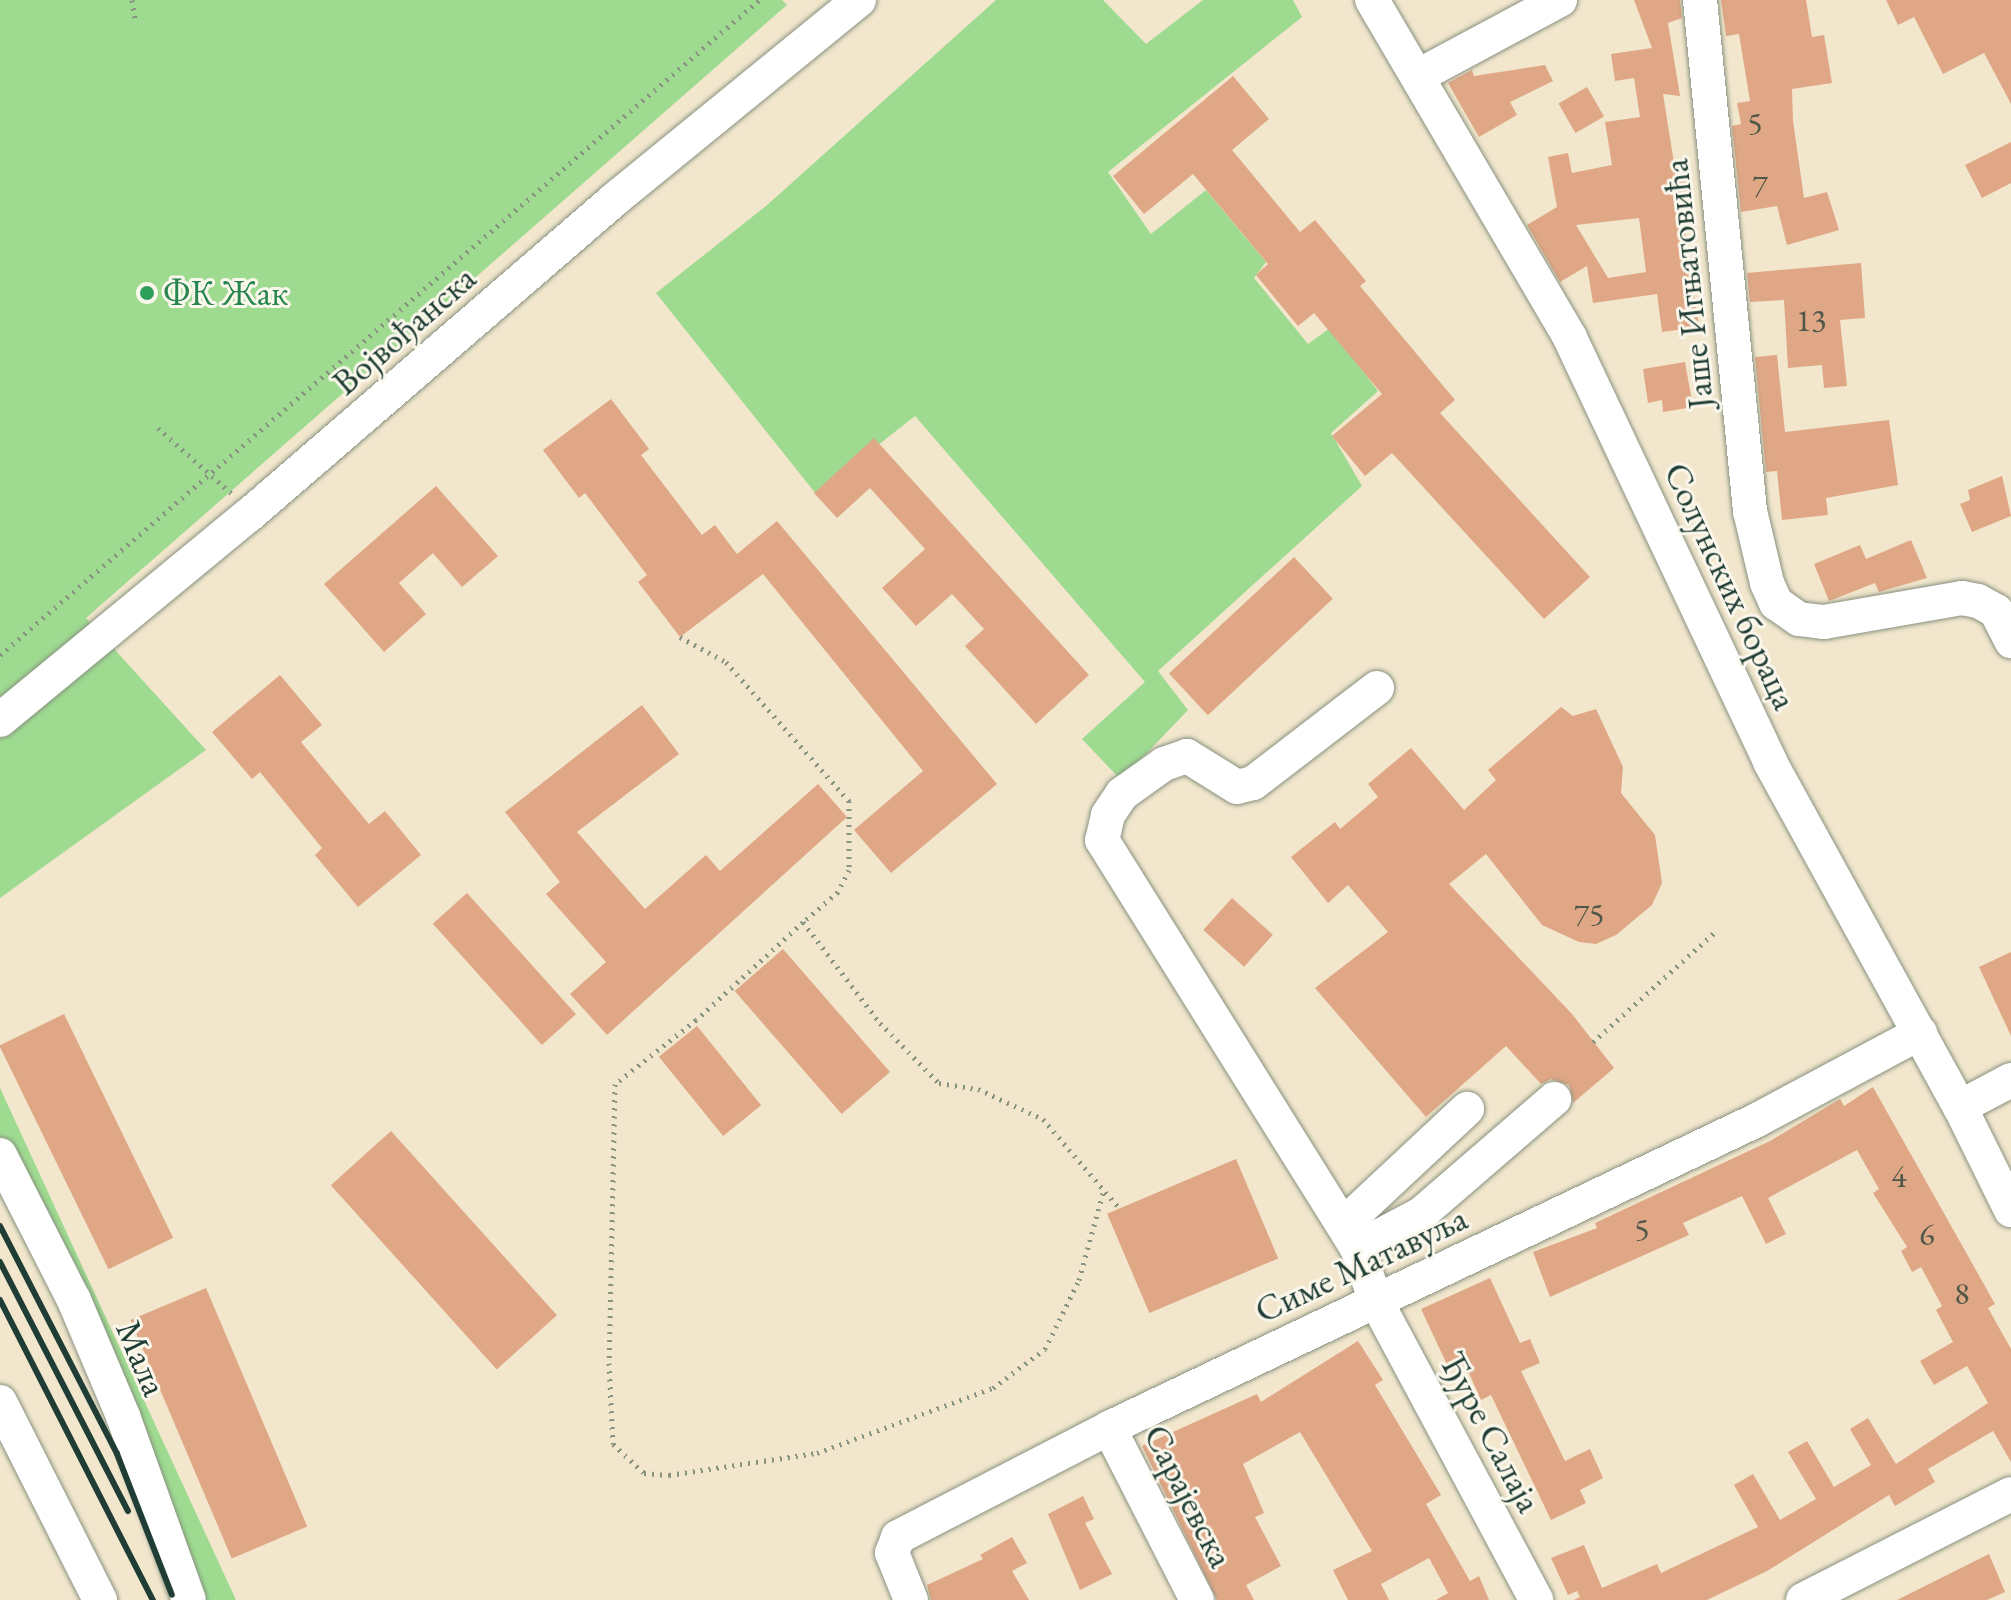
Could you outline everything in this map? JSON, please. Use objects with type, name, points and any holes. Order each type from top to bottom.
[{"type":"street","name":"Солунских бораца","points":[[1372,0],[1420,75],[1570,338],[1770,762],[1960,1107],[2011,1210]]},
{"type":"street","points":[[1420,75],[1560,0]]},
{"type":"street","name":"Јаше Игњатовића","points":[[1700,0],[1750,511],[1767,583],[1776,603],[1799,619],[1824,622],[1962,598],[1996,611],[2011,641]]},
{"type":"street","name":"Војвођанска","points":[[0,720],[249,515],[835,7]]},
{"type":"street","name":"Ђуре Салаја","points":[[1377,688],[1253,783],[1237,787],[1187,756],[1164,764],[1122,794],[1108,815],[1102,840],[1350,1237],[1376,1301],[1536,1600]]},
{"type":"street","name":"Симе Матавуља","points":[[911,1600],[892,1553],[898,1537],[1109,1428],[1757,1120],[1920,1033]]},
{"type":"street","points":[[1960,1107],[2011,1080]]},
{"type":"street","points":[[1350,1237],[1421,1214],[1554,1099]]},
{"type":"street","points":[[1350,1237],[1467,1109]]},
{"type":"street","name":"Мала","points":[[0,1155],[87,1329],[189,1600]]},
{"type":"street","points":[[0,1402],[100,1600]]},
{"type":"street","name":"Сарајевска","points":[[1109,1428],[1197,1600]]},
{"type":"street","points":[[1803,1600],[2011,1494]]},
{"type":"path","points":[[132,0],[135,20]]},
{"type":"path","points":[[0,655],[759,0]]},
{"type":"path","points":[[158,428],[213,472],[249,515]]},
{"type":"path","points":[[680,637],[726,662],[849,801],[849,870],[838,892],[696,1020],[615,1084],[609,1363],[613,1444],[644,1473],[669,1475],[817,1453],[993,1388],[1045,1349],[1079,1280],[1104,1189]]},
{"type":"path","points":[[803,922],[880,1023],[939,1083],[978,1089],[1043,1119],[1119,1208]]},
{"type":"path","points":[[1593,1042],[1714,933]]},
{"type":"green space","points":[[0,0],[782,0],[787,5],[86,618],[206,750],[0,898]]},
{"type":"green space","points":[[996,0],[1103,0],[1146,44],[1203,0],[1293,0],[1302,17],[1108,172],[1151,234],[1206,190],[1266,262],[1254,278],[1308,344],[1330,328],[1378,391],[1331,433],[1362,486],[1158,671],[1188,710],[1121,780],[1082,739],[1145,682],[915,416],[816,494],[656,293],[766,206]]},
{"type":"green space","points":[[0,1088],[236,1600],[197,1600],[152,1485],[0,1185]]},
{"type":"building","points":[[1634,0],[1680,0],[1682,18],[1668,23],[1680,96],[1663,94],[1677,182],[1690,181],[1696,228],[1685,230],[1699,327],[1662,332],[1657,294],[1593,303],[1587,266],[1560,282],[1527,225],[1557,207],[1548,157],[1568,153],[1572,173],[1612,165],[1605,122],[1640,117],[1634,78],[1615,81],[1611,54],[1652,48]],"holes":[[[1639,218],[1646,272],[1608,278],[1576,225]]]},
{"type":"building","points":[[1721,0],[1806,0],[1812,37],[1824,35],[1832,83],[1792,89],[1793,121],[1804,198],[1827,192],[1839,230],[1787,245],[1777,206],[1741,212],[1732,126],[1741,124],[1737,103],[1750,101],[1739,34],[1726,36]]},
{"type":"building","points":[[1886,0],[2011,0],[2011,104],[1984,53],[1943,74],[1914,17],[1898,25]]},
{"type":"building","points":[[1545,65],[1553,81],[1510,102],[1517,115],[1479,137],[1448,83],[1472,70],[1474,76]]},
{"type":"building","points":[[1233,76],[1269,119],[1232,150],[1300,232],[1315,220],[1366,281],[1360,286],[1455,400],[1440,413],[1590,577],[1544,619],[1392,453],[1365,476],[1332,436],[1382,394],[1314,313],[1298,326],[1256,275],[1268,264],[1193,174],[1144,214],[1113,176]]},
{"type":"building","points":[[1587,87],[1604,116],[1575,133],[1558,104]]},
{"type":"building","points":[[2011,142],[2011,183],[1982,198],[1965,165]]},
{"type":"building","points":[[1861,263],[1865,318],[1840,320],[1847,386],[1824,388],[1822,365],[1788,368],[1784,300],[1750,302],[1747,273]]},
{"type":"building","points":[[1777,355],[1785,432],[1889,420],[1898,485],[1826,498],[1828,515],[1782,520],[1777,471],[1766,472],[1755,357]]},
{"type":"building","points":[[1685,362],[1693,407],[1663,412],[1662,400],[1648,403],[1643,369]]},
{"type":"building","points":[[611,399],[649,449],[641,455],[702,535],[715,525],[737,554],[777,521],[997,784],[891,873],[854,830],[923,771],[763,574],[680,637],[638,582],[647,575],[585,493],[579,498],[543,450]]},
{"type":"building","points":[[874,438],[1089,675],[1036,724],[965,646],[984,629],[952,594],[916,626],[882,588],[925,549],[870,488],[837,518],[814,493]]},
{"type":"building","points":[[2002,476],[2011,516],[1972,532],[1960,504],[1970,500],[1968,490]]},
{"type":"building","points":[[436,486],[498,556],[462,587],[433,553],[399,583],[426,614],[384,652],[324,584]]},
{"type":"building","points":[[1911,540],[1927,578],[1879,592],[1875,583],[1829,601],[1814,564],[1860,545],[1866,559]]},
{"type":"building","points":[[1294,557],[1333,599],[1208,715],[1169,674]]},
{"type":"building","points":[[280,675],[322,725],[301,742],[369,824],[385,811],[421,855],[358,907],[315,855],[322,848],[260,772],[252,779],[212,732]]},
{"type":"building","points":[[642,705],[679,754],[577,832],[645,909],[706,855],[720,871],[818,784],[847,817],[607,1035],[570,994],[606,962],[546,894],[560,882],[505,812]]},
{"type":"building","points":[[1561,707],[1573,716],[1596,709],[1623,767],[1621,793],[1655,835],[1662,883],[1652,905],[1616,935],[1596,944],[1579,942],[1542,925],[1486,854],[1449,884],[1572,1014],[1614,1068],[1573,1103],[1569,1085],[1551,1079],[1541,1084],[1506,1046],[1426,1117],[1315,988],[1388,932],[1348,885],[1328,903],[1291,857],[1335,822],[1340,829],[1378,797],[1368,784],[1411,748],[1464,810],[1496,780],[1488,770]]},
{"type":"building","points":[[467,893],[576,1014],[542,1045],[433,924]]},
{"type":"building","points":[[1232,898],[1273,935],[1244,967],[1203,930]]},
{"type":"building","points":[[783,949],[890,1072],[842,1114],[735,991]]},
{"type":"building","points":[[2011,952],[2011,1036],[1979,967]]},
{"type":"building","points":[[64,1014],[173,1238],[108,1269],[0,1047]]},
{"type":"building","points":[[697,1026],[761,1105],[723,1136],[659,1057]]},
{"type":"building","points":[[1873,1087],[1995,1304],[1988,1308],[2011,1349],[2011,1462],[1993,1431],[1928,1469],[1935,1482],[1895,1506],[1889,1495],[1767,1571],[1707,1600],[1574,1600],[1580,1597],[1577,1591],[1568,1595],[1551,1558],[1584,1545],[1602,1588],[1657,1564],[1661,1573],[1758,1527],[1734,1485],[1753,1474],[1780,1520],[1816,1499],[1788,1452],[1807,1441],[1834,1487],[1871,1465],[1850,1429],[1868,1418],[1896,1464],[1988,1403],[1967,1366],[1934,1385],[1920,1361],[1953,1342],[1936,1310],[1942,1306],[1921,1267],[1912,1272],[1901,1251],[1907,1247],[1873,1193],[1879,1189],[1857,1150],[1768,1198],[1786,1234],[1766,1244],[1742,1196],[1683,1223],[1689,1235],[1550,1297],[1533,1252],[1597,1228],[1595,1223],[1770,1141],[1840,1099],[1844,1106]]},
{"type":"building","points":[[391,1131],[557,1315],[497,1369],[331,1185]]},
{"type":"building","points":[[1236,1159],[1278,1258],[1149,1313],[1107,1214]]},
{"type":"building","points":[[1490,1278],[1520,1343],[1530,1339],[1540,1363],[1521,1371],[1565,1461],[1590,1449],[1603,1478],[1580,1490],[1586,1503],[1551,1520],[1491,1395],[1481,1400],[1465,1364],[1450,1371],[1421,1309]]},
{"type":"building","points":[[206,1288],[307,1526],[232,1558],[131,1320]]},
{"type":"building","points":[[1358,1341],[1383,1380],[1375,1385],[1441,1495],[1426,1504],[1470,1581],[1479,1576],[1489,1600],[1436,1600],[1448,1593],[1429,1558],[1381,1584],[1389,1600],[1348,1600],[1333,1570],[1372,1551],[1300,1432],[1243,1464],[1264,1513],[1255,1517],[1281,1566],[1246,1585],[1254,1600],[1217,1600],[1142,1446],[1257,1394],[1261,1402]]},
{"type":"building","points":[[1083,1496],[1094,1519],[1085,1523],[1112,1574],[1080,1590],[1048,1514]]},
{"type":"building","points":[[1012,1537],[1027,1563],[1012,1571],[1029,1600],[931,1600],[927,1585],[983,1559],[980,1555]]},
{"type":"building","points":[[1989,1554],[2005,1592],[1987,1600],[1897,1600]]},
{"type":"railway","points":[[0,1226],[117,1454],[172,1595]]},
{"type":"railway","points":[[0,1262],[128,1511]]},
{"type":"railway","points":[[0,1300],[153,1600]]},
{"type":"place","name":"ФК Жак","points":[[147,293]]}]
